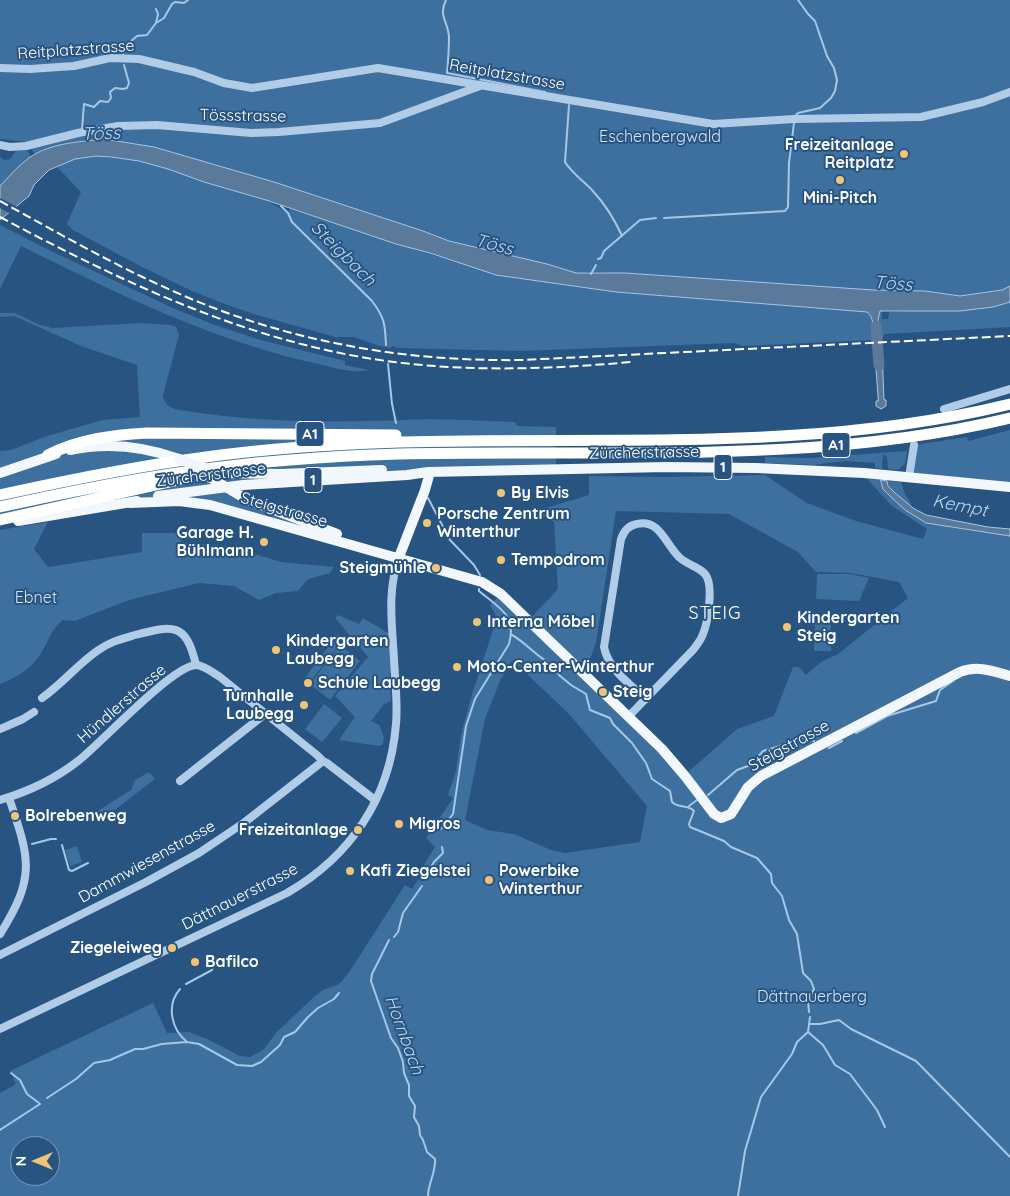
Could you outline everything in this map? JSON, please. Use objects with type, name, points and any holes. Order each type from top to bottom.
[{"type":"highway","name":"A1","points":[[0,495],[142,467],[238,453],[342,444],[487,440],[660,440],[790,436],[904,424],[1010,404]]},
{"type":"highway","name":"A1","points":[[0,506],[120,482],[207,469],[295,459],[391,454],[685,453],[791,449],[906,438],[1010,418]]},
{"type":"highway","name":"A1","points":[[48,455],[84,441],[147,433],[431,435],[487,440]]},
{"type":"highway","name":"A1","points":[[0,520],[174,481],[207,469]]},
{"type":"main road","name":"Zürcherstrasse","points":[[0,473],[48,455],[85,448],[110,446],[132,446],[160,452],[220,473],[280,474],[406,469],[429,472]]},
{"type":"main road","name":"Steigstrasse","points":[[179,459],[246,498],[346,538],[387,550],[399,557]]},
{"type":"main road","name":"Zürcherstrasse","points":[[0,524],[242,484],[407,475],[429,472],[716,467],[780,468],[876,474],[1010,486]]},
{"type":"main road","name":"Dättnauerstrasse","points":[[399,557],[425,490],[429,472]]},
{"type":"main road","name":"Steigstrasse","points":[[130,503],[173,501],[206,504],[267,520],[386,556],[399,557],[472,579],[491,588],[501,594],[674,762],[714,814],[723,818],[731,814],[746,790],[758,778],[960,672],[979,668],[1010,676]]},
{"type":"street","name":"Reitplatzstrasse","points":[[0,68],[30,69],[74,66],[110,58],[139,59],[252,88],[378,68],[448,78],[480,86],[713,124],[794,119],[921,117],[983,102],[1010,92]]},
{"type":"street","name":"Tössstrasse","points":[[0,145],[10,147],[26,146],[78,133],[118,126],[157,125],[251,133],[380,123],[480,86]]},
{"type":"street","points":[[944,409],[1010,389]]},
{"type":"street","points":[[909,478],[914,446]]},
{"type":"street","points":[[628,717],[693,650],[702,638],[707,620],[710,587],[705,574],[680,558],[657,528],[641,523],[628,528],[621,539],[604,643],[606,656],[610,664],[646,698]]},
{"type":"street","name":"Dättnauerstrasse","points":[[0,1029],[287,893],[307,881],[341,851],[374,806],[389,767],[395,731],[396,699],[391,598],[399,557]]},
{"type":"street","points":[[42,698],[62,683],[92,654],[106,645],[118,639],[159,628],[172,629],[184,636],[191,646],[196,665],[204,667],[220,677],[323,762],[327,763],[375,800]]},
{"type":"street","name":"Hündlerstrasse","points":[[0,800],[9,798],[72,766],[106,737],[157,688],[176,674],[196,665]]},
{"type":"street","points":[[0,729],[34,712]]},
{"type":"street","points":[[180,781],[265,714]]},
{"type":"street","name":"Dammwiesenstrasse","points":[[0,956],[199,853],[245,822],[323,762]]},
{"type":"street","points":[[0,934],[19,901],[24,887],[26,872],[25,846],[9,798]]},
{"type":"green space","name":"Eschenbergwald","points":[[0,0],[1010,0],[1010,286],[1002,290],[960,297],[925,291],[873,290],[595,272],[576,273],[547,264],[449,241],[274,182],[154,147],[104,139],[56,146],[35,154],[26,142],[0,139]]},
{"type":"green space","points":[[18,148],[27,150],[31,157],[26,159],[0,186],[0,156],[4,160],[10,159]]},
{"type":"green space","points":[[96,156],[139,161],[168,169],[204,182],[266,200],[288,213],[290,209],[496,275],[616,292],[867,312],[872,321],[874,340],[742,346],[735,343],[520,351],[397,348],[393,346],[390,348],[354,337],[335,337],[254,314],[192,291],[73,230],[67,224],[81,192],[56,166],[75,159]]},
{"type":"green space","points":[[0,225],[175,309],[215,325],[257,339],[345,361],[345,365],[369,370],[348,371],[335,368],[275,353],[200,328],[128,297],[21,246],[0,289]]},
{"type":"green space","points":[[1010,302],[1010,327],[885,334],[881,340],[878,320],[880,311],[882,311],[882,319],[888,319],[889,312],[993,307]]},
{"type":"green space","points":[[0,313],[15,313],[40,325],[52,328],[142,323],[176,327],[179,335],[163,395],[166,403],[174,409],[259,419],[344,421],[444,419],[515,422],[517,426],[556,427],[556,469],[243,485],[246,499],[339,535],[224,508],[158,501],[0,524],[0,451],[11,450],[47,436],[103,420],[140,417],[137,365],[81,346],[14,316],[0,317]]},
{"type":"green space","points":[[1010,430],[1010,487],[909,477],[914,445],[967,437],[968,441]]},
{"type":"green space","points":[[907,451],[905,464],[898,470],[888,469],[887,457],[884,455],[882,469],[875,468],[875,463],[845,461],[812,465],[765,463],[765,457],[810,458]]},
{"type":"green space","name":"Dättnauerberg","points":[[765,475],[807,503],[856,521],[923,539],[927,529],[892,506],[867,479],[881,480],[883,489],[890,496],[926,523],[1010,536],[1010,1196],[0,1196],[0,1093],[16,1084],[10,1071],[153,1003],[167,1033],[189,1032],[240,1056],[250,1057],[263,1050],[277,1032],[316,995],[339,984],[348,974],[405,885],[412,889],[420,877],[417,871],[420,866],[423,866],[435,847],[426,838],[453,798],[448,795],[456,771],[461,735],[472,694],[497,618],[490,605],[501,594],[528,621],[558,589],[554,522],[544,517],[536,518],[536,511],[589,495],[589,476]],"holes":[[[616,511],[729,514],[798,552],[816,572],[851,573],[899,582],[908,598],[838,654],[821,662],[806,675],[799,667],[793,667],[774,716],[737,729],[685,775],[584,675],[596,643]],[[512,660],[569,714],[647,806],[640,842],[565,853],[551,850],[514,834],[487,830],[465,820],[485,719],[500,681]]]},
{"type":"green space","points":[[887,481],[901,482],[910,505],[893,492]]},
{"type":"green space","name":"Ebnet","points":[[48,522],[34,549],[48,567],[142,552],[142,533],[176,533],[183,543],[228,546],[281,562],[334,567],[330,573],[308,579],[298,591],[276,593],[259,600],[234,586],[199,583],[129,600],[75,621],[63,620],[55,628],[35,661],[17,676],[0,684],[0,530]]},
{"type":"green space","points":[[817,574],[851,574],[869,578],[859,601],[816,599]]},
{"type":"green space","points":[[338,615],[359,624],[363,618],[393,636],[395,674],[390,673],[391,701],[384,704],[371,721],[379,725],[384,737],[383,744],[379,746],[339,740],[355,717],[335,696],[368,657],[335,618]]},
{"type":"green space","points":[[815,621],[831,622],[831,651],[814,651]]},
{"type":"green space","points":[[338,634],[344,639],[309,683],[304,679]]},
{"type":"green space","points":[[340,645],[360,661],[330,700],[310,684]]},
{"type":"green space","points":[[324,704],[342,718],[322,742],[305,729]]},
{"type":"green space","points":[[149,772],[155,779],[116,809],[93,822],[93,817],[99,810],[131,790],[135,780]]},
{"type":"green space","points":[[77,846],[82,862],[70,866],[65,850]]},
{"type":"shaded area","points":[[104,139],[154,147],[274,182],[449,241],[547,264],[576,273],[625,273],[873,290],[925,291],[960,296],[1002,290],[1010,286],[1010,302],[993,307],[960,311],[880,311],[878,320],[881,340],[874,340],[872,321],[867,312],[616,292],[496,275],[168,169],[139,161],[111,157],[96,156],[75,159],[49,170],[34,185],[29,196],[0,220],[0,186],[25,161],[33,155],[52,147]]},
{"type":"shaded area","points":[[875,350],[882,350],[884,400],[886,400],[886,406],[881,409],[876,406],[876,401],[878,401]]},
{"type":"shaded area","points":[[881,480],[887,481],[888,486],[894,492],[913,508],[926,515],[988,527],[1010,529],[1010,536],[926,523],[905,510],[890,496],[883,489]]},
{"type":"pier","points":[[0,198],[19,208],[11,214],[0,208]]},
{"type":"waterway","points":[[123,55],[122,49],[137,36],[147,35],[156,23],[164,18],[172,4],[175,2],[184,3],[188,0]]},
{"type":"waterway","points":[[446,0],[443,15],[449,37],[447,73],[545,92]]},
{"type":"waterway","points":[[796,115],[820,108],[831,98],[835,91],[837,80],[815,21],[798,0]]},
{"type":"waterway","points":[[156,9],[158,14],[156,23]]},
{"type":"waterway","name":"Töss","points":[[82,129],[84,104],[94,107],[100,101],[108,102],[111,98],[110,92],[115,88],[127,88],[129,83],[124,65]]},
{"type":"waterway","points":[[569,105],[565,162],[601,201],[622,236]]},
{"type":"waterway","points":[[664,218],[785,211],[788,207],[789,163],[794,123]]},
{"type":"waterway","name":"Steigbach","points":[[281,206],[288,213],[292,222],[372,301],[384,322],[386,345]]},
{"type":"waterway","points":[[598,259],[601,258],[604,251],[640,220],[656,218]]},
{"type":"waterway","points":[[591,274],[596,265]]},
{"type":"waterway","name":"Kempt","points":[[876,326],[879,365]]},
{"type":"waterway","name":"Steigbach","points":[[388,364],[396,423]]},
{"type":"waterway","name":"Steigbach","points":[[428,498],[450,540],[474,565],[480,575]]},
{"type":"waterway","name":"Hornbach","points":[[441,829],[453,814],[466,726],[475,699],[509,644],[511,634],[508,619],[504,613],[479,589]]},
{"type":"waterway","name":"Steigbach","points":[[512,635],[555,666],[559,675],[586,694],[590,710],[610,718],[613,724],[632,743],[646,763],[652,779],[670,791],[672,802],[694,811],[689,824],[690,827],[724,841],[731,847],[757,858],[771,874],[772,883],[782,896],[789,920],[797,934],[803,973],[811,981],[814,989],[808,1001],[809,1012]]},
{"type":"waterway","points":[[856,733],[887,716],[936,701],[940,690],[953,681]]},
{"type":"waterway","points":[[708,795],[737,770],[748,766],[763,751],[801,737],[814,741]]},
{"type":"waterway","points":[[829,748],[842,741]]},
{"type":"waterway","points":[[689,806],[697,800]]},
{"type":"waterway","points":[[32,844],[56,839]]},
{"type":"waterway","points":[[62,845],[69,870],[72,871],[88,863]]},
{"type":"waterway","name":"Hornbach","points":[[425,878],[434,862],[443,853],[442,847]]},
{"type":"waterway","name":"Hornbach","points":[[394,937],[398,932],[403,913],[422,886]]},
{"type":"waterway","name":"Hornbach","points":[[389,940],[372,974],[371,981],[391,1038],[398,1048],[403,1062],[404,1073],[409,1085],[409,1096],[415,1106],[414,1117],[419,1126],[420,1135],[427,1152],[435,1159],[428,1196]]},
{"type":"waterway","points":[[186,984],[212,970],[214,963],[211,956]]},
{"type":"waterway","points":[[180,989],[173,1002],[172,1017],[177,1030],[187,1042]]},
{"type":"waterway","points":[[47,1098],[76,1079],[94,1063],[110,1060],[135,1049],[162,1044],[187,1042],[199,1044],[237,1065],[252,1066],[261,1062],[280,1045],[284,1037],[295,1032],[318,1008],[334,999],[339,993]]},
{"type":"waterway","points":[[738,1196],[745,1151],[761,1097],[792,1054],[797,1042],[808,1032],[810,1017]]},
{"type":"waterway","points":[[809,1024],[839,1020],[851,1029],[916,1061],[1010,1157]]},
{"type":"waterway","points":[[808,1032],[823,1045],[835,1065],[850,1074],[877,1110],[885,1127]]},
{"type":"waterway","points":[[11,1073],[20,1080],[27,1094],[39,1103]]},
{"type":"waterway","points":[[0,1130],[40,1104]]},
{"type":"railway","points":[[0,201],[135,274],[223,311],[306,337],[392,353],[479,360],[522,360],[1010,336]]},
{"type":"railway","points":[[0,217],[94,265],[190,308],[290,341],[341,353],[394,362],[483,368],[542,368],[631,362]]},
{"type":"place","name":"Freizeitanlage Reitplatz","points":[[904,154]]},
{"type":"place","name":"Mini-Pitch","points":[[840,180]]},
{"type":"place","name":"By Elvis","points":[[501,493]]},
{"type":"place","name":"Porsche Zentrum Winterthur","points":[[427,523]]},
{"type":"place","name":"Garage H. Bühlmann","points":[[264,542]]},
{"type":"place","name":"Tempodrom","points":[[501,560]]},
{"type":"place","name":"Steigmühle","points":[[436,568]]},
{"type":"place","name":"Interna Möbel","points":[[477,622]]},
{"type":"place","name":"Kindergarten Steig","points":[[787,627]]},
{"type":"place","name":"Kindergarten Laubegg","points":[[276,650]]},
{"type":"place","name":"Moto-Center-Winterthur","points":[[457,667]]},
{"type":"place","name":"Schule Laubegg","points":[[308,683]]},
{"type":"place","name":"Steig","points":[[603,692]]},
{"type":"place","name":"Turnhalle Laubegg","points":[[304,705]]},
{"type":"place","name":"Bolrebenweg","points":[[15,816]]},
{"type":"place","name":"Migros","points":[[399,824]]},
{"type":"place","name":"Freizeitanlage","points":[[358,830]]},
{"type":"place","name":"Kafi Ziegelstei","points":[[350,871]]},
{"type":"place","name":"Powerbike Winterthur","points":[[489,880]]},
{"type":"place","name":"Ziegeleiweg","points":[[172,948]]},
{"type":"place","name":"Bafilco","points":[[195,962]]},
{"type":"district","name":"STEIG","points":[[715,614]]}]
